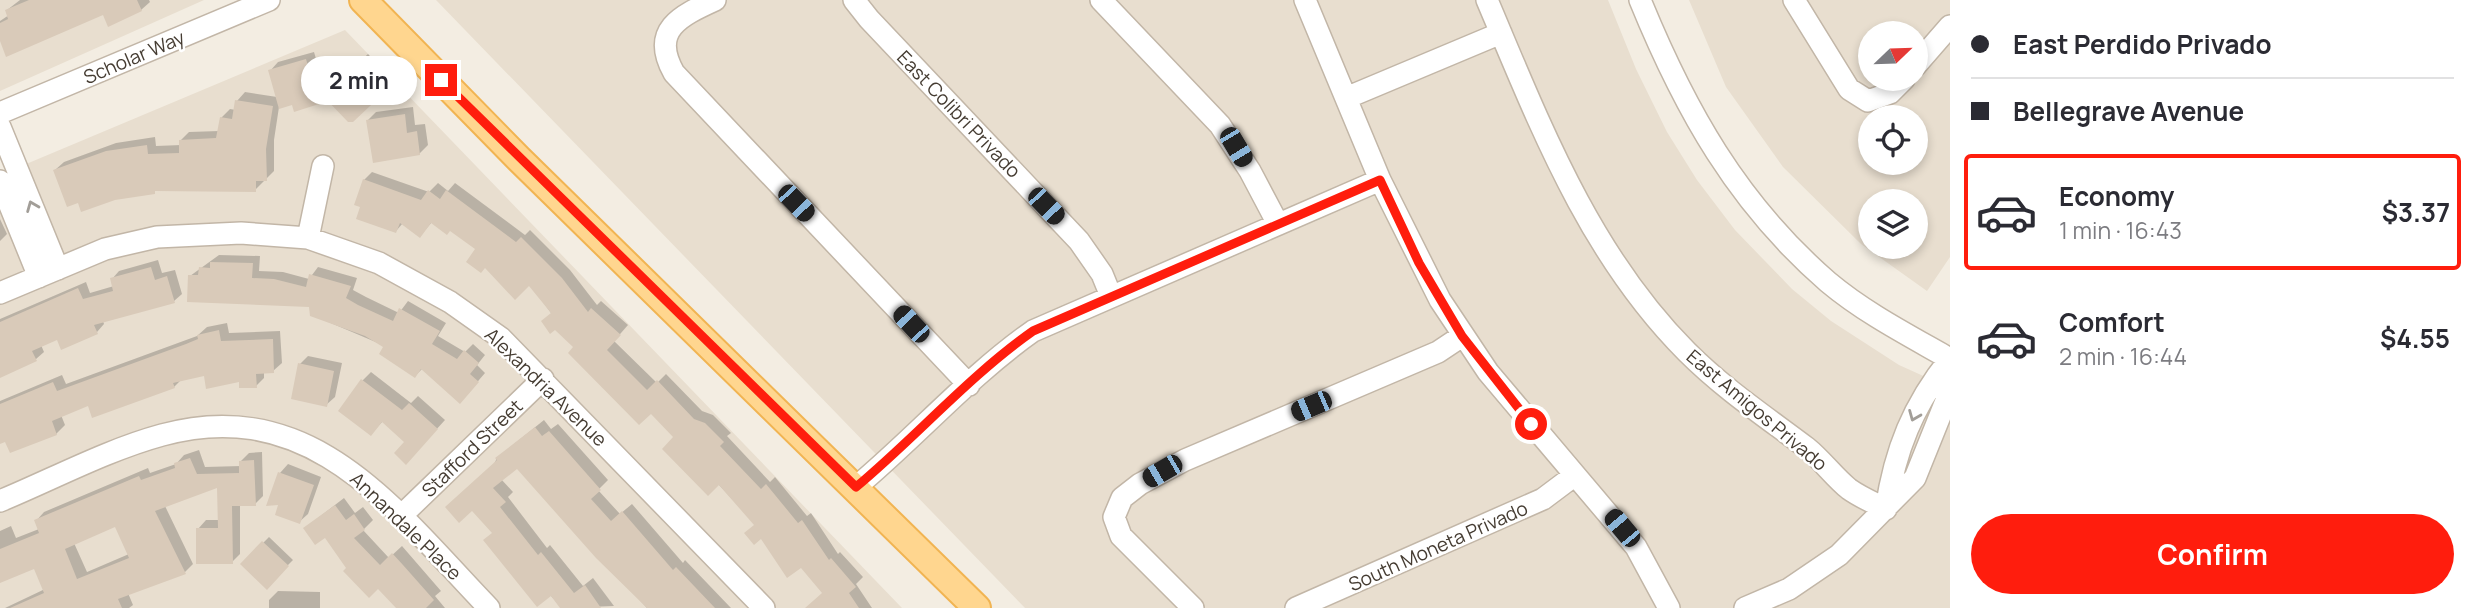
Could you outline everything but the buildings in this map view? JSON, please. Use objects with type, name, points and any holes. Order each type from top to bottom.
[{"type":"main road","points":[[363,0],[518,158],[856,487],[976,608]]},
{"type":"street","name":"Scholar Way","points":[[0,113],[269,0]]},
{"type":"street","points":[[715,0],[680,17],[667,32],[664,41],[668,63],[681,82],[969,385]]},
{"type":"street","name":"East Colibri Privado","points":[[854,0],[1079,241],[1102,274],[1111,296]]},
{"type":"street","points":[[1101,0],[1220,125],[1250,171],[1278,224]]},
{"type":"street","points":[[1305,0],[1380,180],[1419,263],[1462,336],[1636,547],[1669,608]]},
{"type":"street","name":"East Amigos Privado","points":[[1487,0],[1568,185],[1639,299],[1688,354],[1746,405],[1808,449],[1851,490],[1886,509]]},
{"type":"street","points":[[1640,0],[1687,107],[1710,147],[1763,217],[1829,283],[1875,317],[1950,360],[1946,401],[1915,478],[1839,555],[1789,589],[1745,608]]},
{"type":"street","points":[[1794,0],[1849,89],[1868,101],[1892,91]]},
{"type":"street","points":[[1928,51],[1950,26]]},
{"type":"street","points":[[1346,98],[1501,33]]},
{"type":"street","points":[[0,127],[49,273]]},
{"type":"street","points":[[308,237],[323,166]]},
{"type":"street","points":[[856,487],[1033,331],[1380,180]]},
{"type":"street","points":[[0,181],[49,273]]},
{"type":"street","name":"Alexandria Avenue","points":[[0,293],[105,249],[157,237],[241,233],[308,237],[379,263],[450,302],[501,338],[764,608]]},
{"type":"street","points":[[1193,608],[1127,544],[1114,517],[1117,507],[1130,490],[1162,471],[1438,352],[1462,336]]},
{"type":"street","name":"Stafford Street","points":[[401,516],[543,379]]},
{"type":"street","name":"Annandale Place","points":[[0,502],[141,442],[191,430],[233,428],[273,434],[315,447],[367,483],[489,608]]},
{"type":"street","name":"South Moneta Privado","points":[[1296,608],[1543,499],[1575,475]]},
{"type":"shaded area","points":[[0,0],[204,0],[0,91]]},
{"type":"shaded area","points":[[436,0],[1608,0],[1636,69],[1667,132],[1697,180],[1735,230],[1792,289],[1831,321],[1899,365],[1950,388],[1950,608],[1025,608]]},
{"type":"shaded area","points":[[1689,0],[1950,0],[1950,257],[1927,291],[1882,259],[1928,259],[1928,189],[1858,189],[1858,241],[1783,167],[1726,87]]},
{"type":"shaded area","points":[[345,30],[902,608],[0,608],[0,175]]},
{"type":"route","points":[[441,80],[856,487],[904,447],[1000,357],[1033,331],[1380,180],[1419,263],[1462,336],[1531,424]]}]
